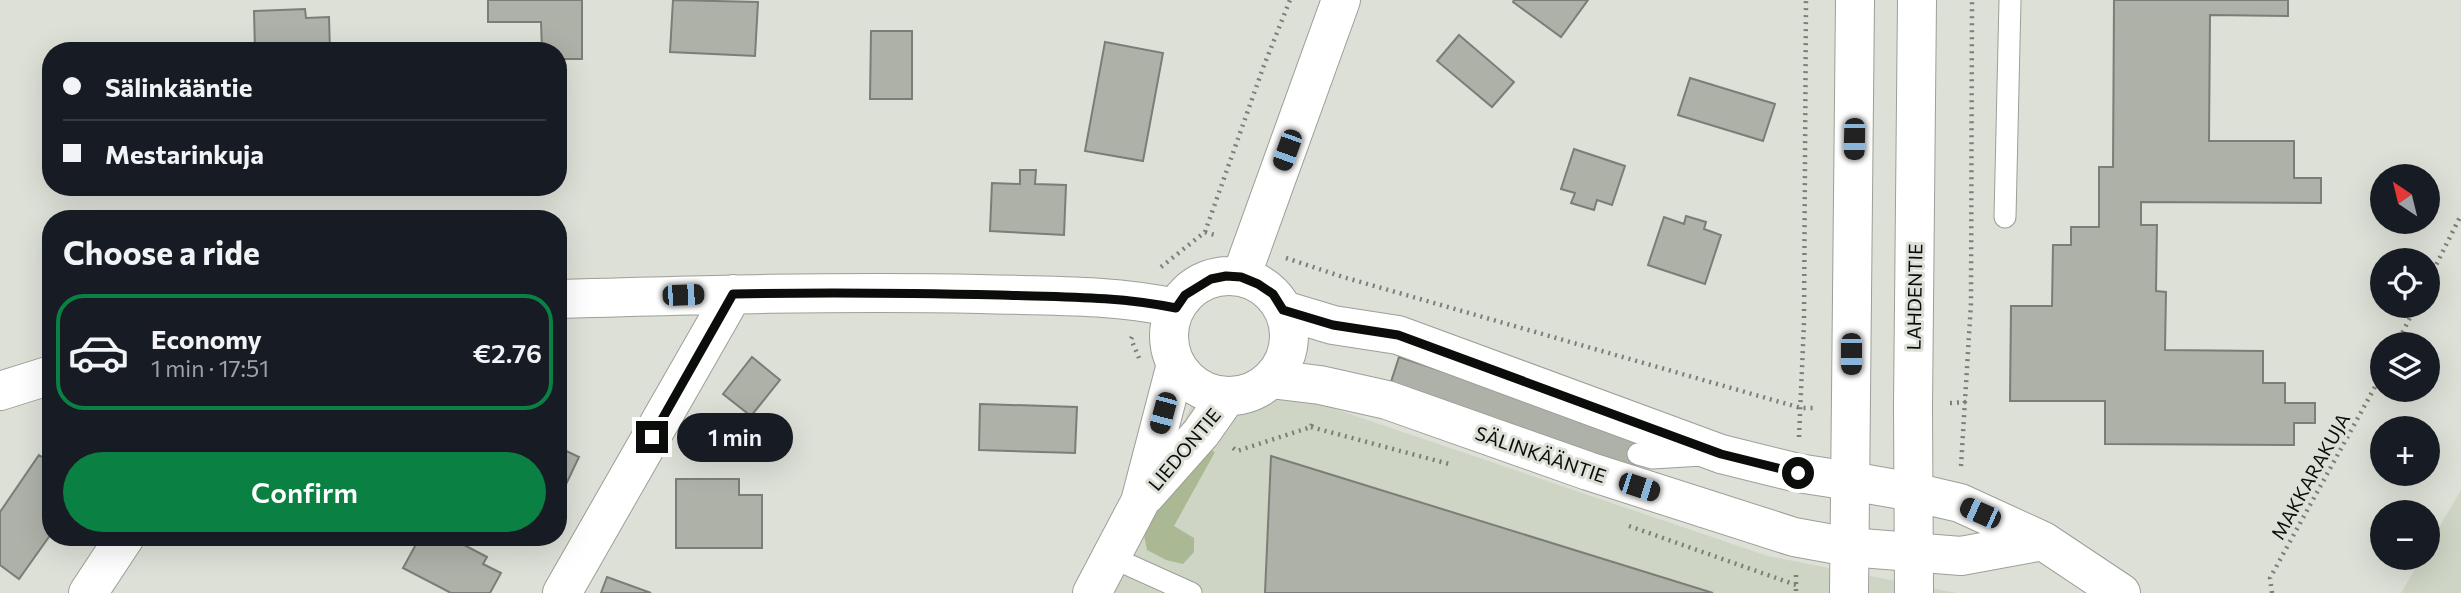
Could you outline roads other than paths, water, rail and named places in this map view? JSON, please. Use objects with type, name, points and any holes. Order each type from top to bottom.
[{"type":"street","points":[[567,299],[866,292],[1102,298],[1162,305],[1211,279],[1226,276],[1246,262],[1340,0]]},
{"type":"street","points":[[1849,593],[1855,0]]},
{"type":"street","name":"LAHDENTIE","points":[[1914,593],[1917,0]]},
{"type":"street","points":[[1162,305],[1170,326],[1170,346],[1176,364],[1186,377],[1198,387],[1212,393],[1227,396],[1243,394],[1271,379],[1282,364],[1288,347],[1289,328],[1283,310],[1273,294],[1258,284],[1246,262]]},
{"type":"street","points":[[562,593],[733,294]]},
{"type":"street","points":[[1283,310],[1333,325],[1398,335],[1721,454],[1798,473],[1913,492],[1960,503],[2043,541],[2121,593]]},
{"type":"street","name":"LIEDONTIE","points":[[1092,593],[1140,502],[1176,364]]},
{"type":"street","points":[[0,391],[42,378]]},
{"type":"street","name":"SÄLINKÄÄNTIE","points":[[1271,379],[1320,385],[1387,400],[1588,471],[1794,537],[1849,547],[1961,555],[2043,541]]},
{"type":"street","name":"LIEDONTIE","points":[[1140,502],[1201,433],[1227,396]]},
{"type":"street","points":[[88,593],[119,546]]},
{"type":"lane","points":[[2005,217],[2010,0]]},
{"type":"lane","points":[[1638,454],[1652,458],[1721,454]]},
{"type":"lane","points":[[1111,557],[1191,593]]}]
